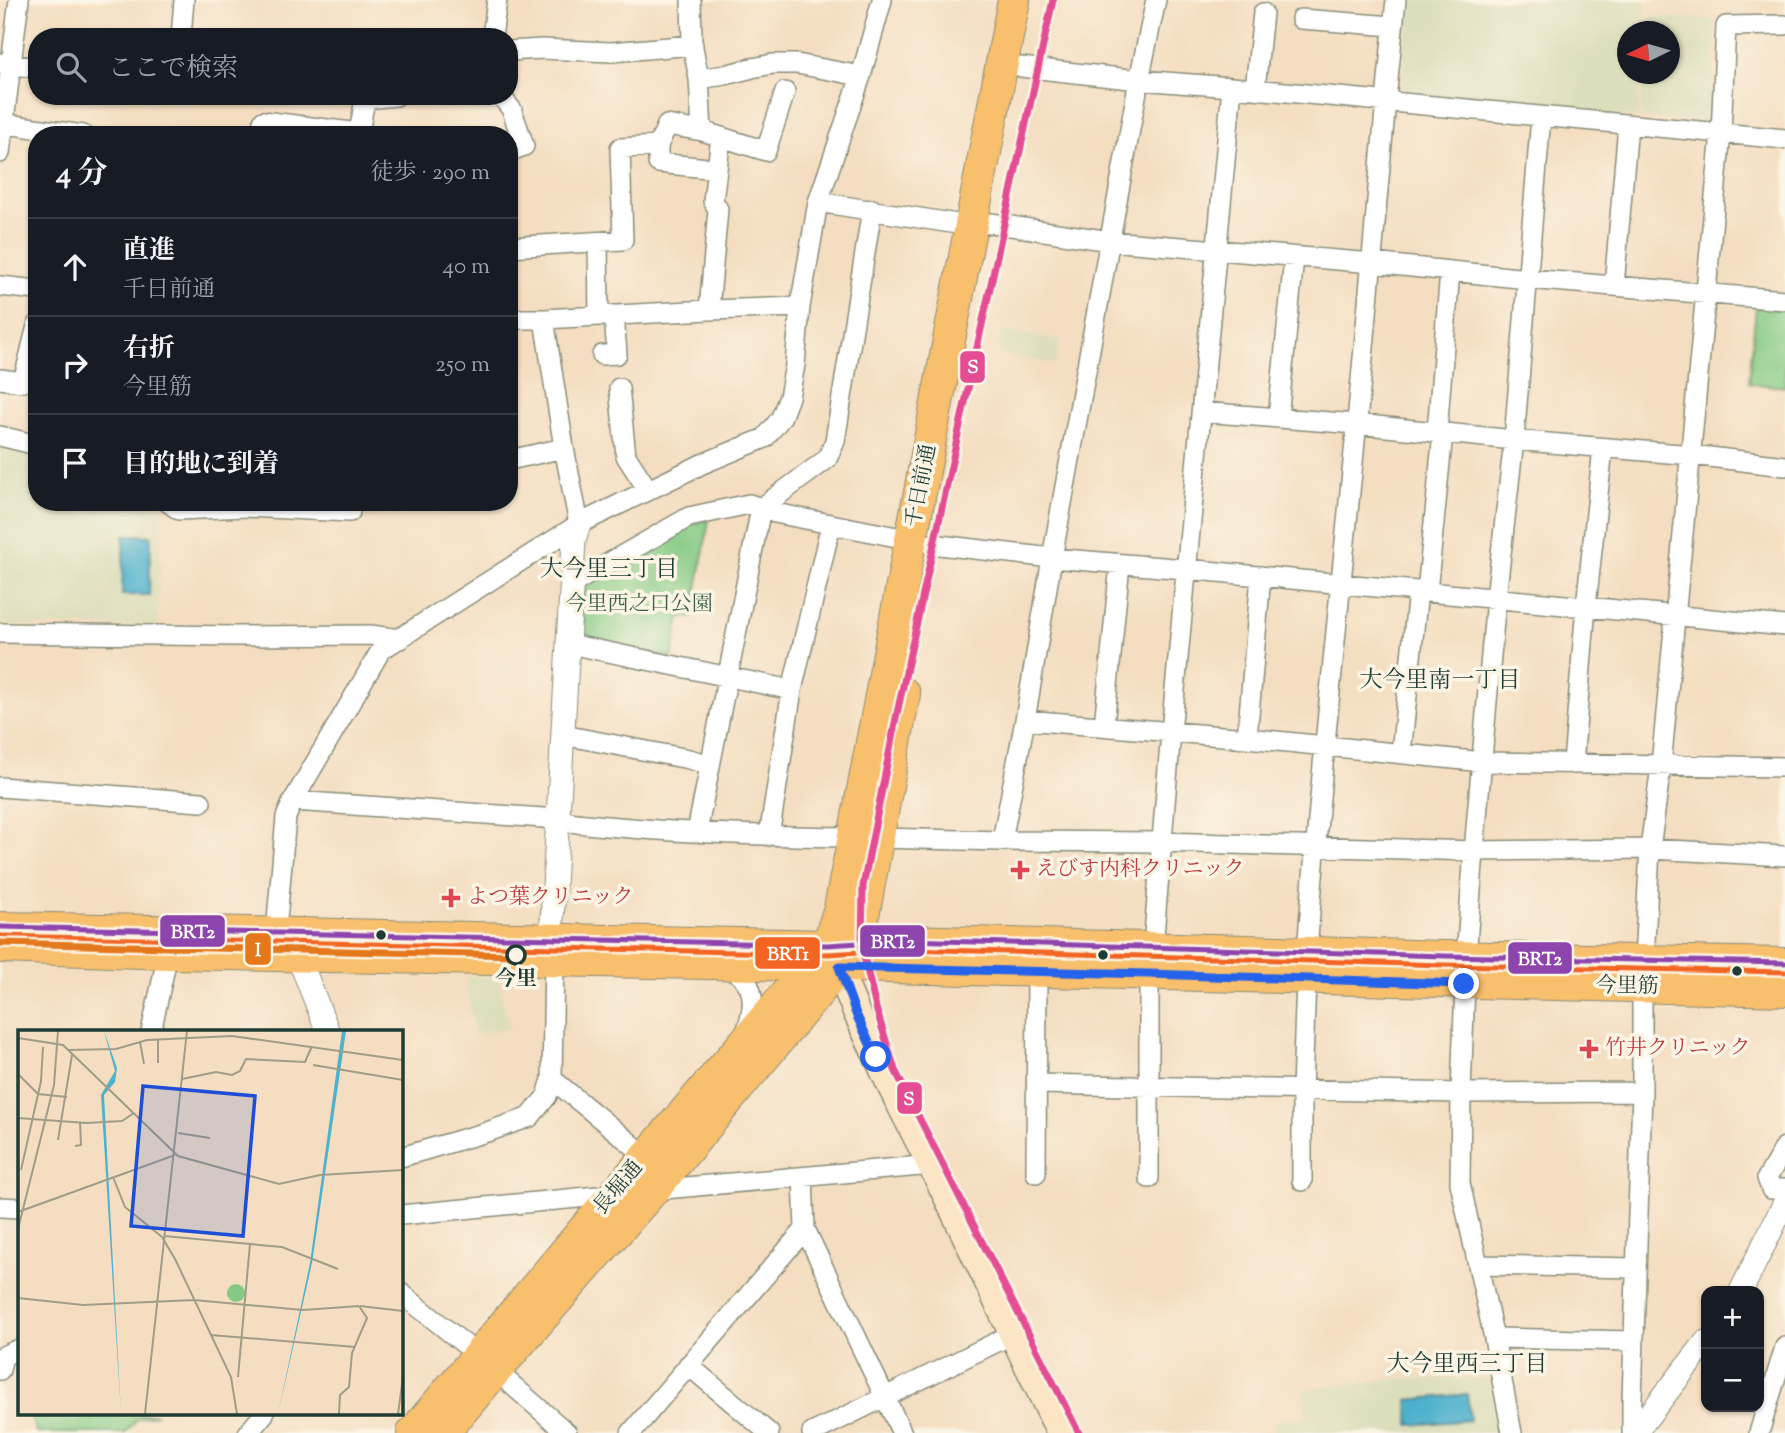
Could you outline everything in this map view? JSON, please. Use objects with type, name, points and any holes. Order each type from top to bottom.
[{"type":"highway","name":"千日前通","points":[[833,955],[840,908],[866,838],[980,224],[1014,0]]},
{"type":"highway","name":"千日前通","points":[[980,224],[1021,67],[1035,0]]},
{"type":"highway","name":"長堀通","points":[[443,1433],[486,1363],[607,1203],[741,1045],[833,955]]},
{"type":"highway","name":"長堀通","points":[[413,1433],[486,1363],[653,1190],[833,955]]},
{"type":"main road","name":"今里筋","points":[[0,927],[172,934],[276,932],[721,964],[833,955],[907,940],[1151,960],[1306,966],[1643,974],[1785,964]]},
{"type":"main road","name":"今里筋","points":[[0,948],[172,934],[296,956],[552,950],[833,955],[1037,972],[1151,960]]},
{"type":"main road","points":[[833,955],[891,1089],[932,1165],[1060,1433]]},
{"type":"main road","name":"今里筋","points":[[1643,974],[1785,991]]},
{"type":"street","points":[[182,28],[184,0]]},
{"type":"street","points":[[493,28],[497,0]]},
{"type":"street","points":[[691,0],[693,45],[717,169],[713,201],[718,209],[709,310]]},
{"type":"street","points":[[276,932],[286,817],[381,650],[579,524],[702,464],[765,438],[781,418],[789,397],[795,365],[800,307],[818,202],[861,76],[882,0]]},
{"type":"street","points":[[1002,841],[1139,80],[1156,0]]},
{"type":"street","points":[[1302,1181],[1306,966],[1315,847],[1373,263],[1385,101],[1396,0]]},
{"type":"street","points":[[0,153],[13,1]]},
{"type":"street","points":[[1255,89],[1263,13]]},
{"type":"street","points":[[1301,19],[1393,26]]},
{"type":"street","points":[[1634,1433],[1633,1341],[1642,1092],[1643,974],[1650,849],[1661,766],[1707,293],[1721,133],[1726,26],[1785,25]]},
{"type":"street","points":[[518,50],[611,52],[693,45]]},
{"type":"street","points":[[6,64],[28,67]]},
{"type":"street","points":[[699,79],[773,64],[797,64],[861,76]]},
{"type":"street","points":[[1021,67],[1785,139]]},
{"type":"street","points":[[1149,1178],[1151,960],[1232,87]]},
{"type":"street","points":[[717,169],[658,163],[658,146],[667,125],[711,134],[766,151],[785,92]]},
{"type":"street","points":[[360,126],[364,105]]},
{"type":"street","points":[[508,105],[517,126]]},
{"type":"street","points":[[1511,1433],[1494,1338],[1460,1183],[1461,1093],[1465,970],[1474,851],[1496,598],[1514,440],[1541,117]]},
{"type":"street","points":[[263,121],[303,126]]},
{"type":"street","points":[[2,123],[28,127]]},
{"type":"street","points":[[1614,286],[1628,125]]},
{"type":"street","points":[[518,128],[524,146],[518,148]]},
{"type":"street","points":[[518,246],[623,240],[620,148],[658,146]]},
{"type":"street","points":[[818,202],[1110,241],[1785,300]]},
{"type":"street","points":[[697,832],[761,508],[827,459],[835,441],[872,209]]},
{"type":"street","points":[[598,242],[606,315],[617,354],[602,355]]},
{"type":"street","points":[[1278,418],[1294,258]]},
{"type":"street","points":[[1401,753],[1440,432],[1450,271]]},
{"type":"street","points":[[0,286],[28,289]]},
{"type":"street","points":[[518,319],[800,307]]},
{"type":"street","points":[[402,1157],[530,1117],[547,1096],[552,1079],[552,950],[558,820],[574,540],[579,524],[544,319]]},
{"type":"street","points":[[0,379],[23,383],[28,363]]},
{"type":"street","points":[[619,388],[626,456],[648,490]]},
{"type":"street","points":[[1201,412],[1357,424],[1785,466]]},
{"type":"street","points":[[0,436],[28,443]]},
{"type":"street","points":[[518,458],[564,448]]},
{"type":"street","points":[[1573,764],[1586,606],[1604,448]]},
{"type":"street","points":[[572,584],[689,517],[749,504],[775,513],[921,542],[1052,558],[1785,626]]},
{"type":"street","points":[[329,511],[350,511]]},
{"type":"street","points":[[769,836],[792,690],[831,524]]},
{"type":"street","points":[[1104,726],[1120,564]]},
{"type":"street","points":[[1247,738],[1261,576]]},
{"type":"street","points":[[0,633],[370,635],[400,639]]},
{"type":"street","points":[[569,644],[792,690]]},
{"type":"street","points":[[1025,720],[1247,738],[1483,762],[1785,767]]},
{"type":"street","points":[[564,735],[710,765]]},
{"type":"street","points":[[0,787],[201,802]]},
{"type":"street","points":[[293,801],[769,836],[1161,842],[1474,851],[1650,849],[1785,856]]},
{"type":"street","points":[[151,1030],[172,934]]},
{"type":"street","points":[[296,956],[327,1030]]},
{"type":"street","points":[[721,964],[740,974],[751,991],[751,1013],[741,1045]]},
{"type":"street","points":[[1036,1173],[1037,972]]},
{"type":"street","points":[[552,1079],[646,1156]]},
{"type":"street","points":[[1038,1084],[1461,1093],[1642,1092]]},
{"type":"street","points":[[1785,1147],[1767,1178],[1771,1189],[1785,1189]]},
{"type":"street","points":[[653,1190],[932,1165]]},
{"type":"street","points":[[803,1177],[806,1229],[902,1433]]},
{"type":"street","points":[[402,1215],[598,1196],[607,1203]]},
{"type":"street","points":[[1743,1286],[1785,1202]]},
{"type":"street","points":[[0,1207],[18,1208]]},
{"type":"street","points":[[631,1433],[806,1229]]},
{"type":"street","points":[[1478,1265],[1636,1268]]},
{"type":"street","points":[[402,1294],[567,1433]]},
{"type":"street","points":[[812,1433],[1013,1334]]},
{"type":"street","points":[[1494,1338],[1633,1341]]},
{"type":"street","points":[[1759,1433],[1785,1347]]},
{"type":"street","points":[[1634,1433],[1701,1348]]},
{"type":"street","points":[[688,1365],[769,1433]]},
{"type":"shaded area","points":[[1409,0],[1646,0],[1645,21],[1617,21],[1617,84],[1640,84],[1638,118],[1401,97]]},
{"type":"shaded area","points":[[1648,16],[1716,20],[1711,116],[1700,122],[1640,118],[1642,84],[1680,84],[1680,21],[1648,21]]},
{"type":"shaded area","points":[[1002,330],[1060,340],[1055,364],[998,354]]},
{"type":"shaded area","points":[[0,444],[28,452],[28,511],[162,512],[157,626],[0,626]]},
{"type":"shaded area","points":[[466,977],[497,977],[509,1028],[474,1034]]},
{"type":"shaded area","points":[[1400,1378],[1491,1379],[1502,1433],[1275,1433],[1274,1421],[1307,1418],[1304,1390]]},
{"type":"green space","points":[[1756,307],[1785,310],[1785,387],[1749,383]]},
{"type":"green space","name":"今里西之口公園","points":[[709,520],[692,618],[680,617],[672,658],[589,639],[583,632],[585,590],[588,584],[691,524]]},
{"type":"green space","points":[[31,1416],[149,1416],[137,1419],[125,1433],[36,1433]]},
{"type":"water","points":[[124,535],[151,536],[149,595],[122,595]]},
{"type":"water","points":[[1467,1394],[1470,1420],[1410,1425],[1408,1400]]},
{"type":"transit line","name":"S","points":[[1053,0],[896,718],[863,886],[862,948],[876,1008],[895,1070],[1079,1433]]},
{"type":"transit line","name":"BRT2","points":[[0,927],[828,945],[907,940],[1785,963]]},
{"type":"transit line","name":"BRT1","points":[[0,936],[828,954],[907,949],[1785,972]]},
{"type":"transit line","name":"I","points":[[0,943],[516,955]]},
{"type":"place","name":"えびす内科クリニック","points":[[1020,870]]},
{"type":"place","name":"よつ葉クリニック","points":[[451,898]]},
{"type":"place","name":"今里","points":[[516,955]]},
{"type":"place","name":"竹井クリニック","points":[[1589,1049]]},
{"type":"district","name":"大今里三丁目","points":[[609,570]]},
{"type":"district","name":"大今里南一丁目","points":[[1440,681]]},
{"type":"district","name":"大今里西三丁目","points":[[1467,1365]]},
{"type":"route","points":[[876,1057],[856,1014],[839,967],[1464,984]]}]
